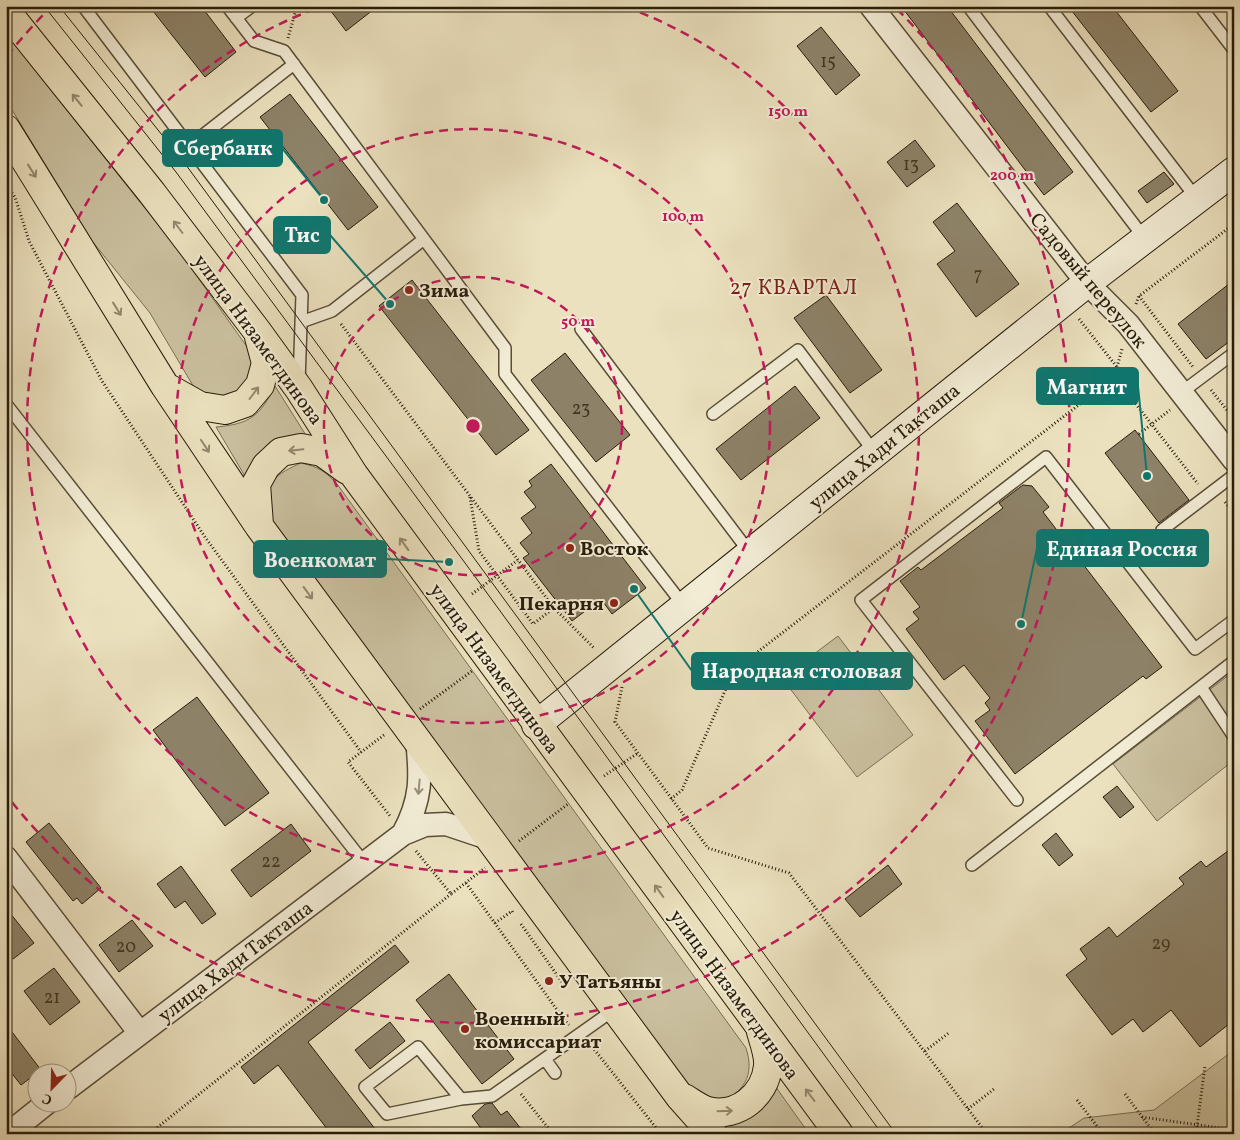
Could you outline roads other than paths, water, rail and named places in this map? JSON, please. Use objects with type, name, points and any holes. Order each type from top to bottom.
[{"type":"main road","name":"улица Низаметдинова","points":[[6,11],[152,193],[257,331],[299,389],[354,475],[536,725],[839,1134]]},
{"type":"main road","points":[[6,129],[164,386],[259,526],[415,726],[491,851],[615,1009],[680,1097],[711,1133]]},
{"type":"main road","name":"улица Хади Такташа","points":[[536,725],[1087,283],[1234,171]]},
{"type":"main road","points":[[164,386],[200,406],[225,410],[246,403],[260,385],[266,363],[257,331]]},
{"type":"main road","points":[[259,526],[256,484],[266,466],[281,452],[301,448],[322,452],[354,475]]},
{"type":"main road","points":[[680,1097],[707,1111],[732,1112],[751,1100],[763,1083],[768,1065],[760,1028]]},
{"type":"street","name":"Садовый переулок","points":[[871,6],[1087,283],[1128,324],[1234,460]]},
{"type":"street","points":[[403,833],[412,818],[420,791],[420,766],[415,726]]},
{"type":"street","points":[[403,833],[425,825],[446,824],[491,851]]},
{"type":"street","name":"улица Хади Такташа","points":[[78,1080],[139,1032],[365,864],[403,833]]},
{"type":"street","points":[[6,858],[139,1032]]},
{"type":"street","points":[[8,1134],[36,1112]]},
{"type":"lane","points":[[83,6],[302,295],[299,389]]},
{"type":"lane","points":[[227,6],[254,41],[284,51],[294,64],[505,348],[505,374],[684,606]]},
{"type":"lane","points":[[236,18],[252,6]]},
{"type":"lane","points":[[968,6],[1145,239]]},
{"type":"lane","points":[[1049,6],[1198,198]]},
{"type":"lane","points":[[1200,6],[1234,50]]},
{"type":"lane","points":[[189,146],[294,64]]},
{"type":"lane","points":[[301,322],[332,311],[424,240]]},
{"type":"lane","points":[[581,329],[750,553]]},
{"type":"lane","points":[[713,414],[798,350],[875,453]]},
{"type":"lane","points":[[1184,395],[1234,353]]},
{"type":"lane","points":[[6,404],[365,864]]},
{"type":"lane","points":[[1017,800],[861,600],[1046,457],[1196,649],[1234,620]]},
{"type":"lane","points":[[1162,530],[1234,475]]},
{"type":"lane","points":[[972,865],[1234,661]]},
{"type":"lane","points":[[1201,687],[1234,737]]},
{"type":"lane","points":[[461,1099],[418,1047],[365,1087],[388,1114],[461,1099],[492,1096],[615,1009]]},
{"type":"lane","points":[[544,1059],[555,1073]]},
{"type":"tram line","points":[[44,6],[176,172],[468,567],[882,1134]]},
{"type":"tram line","points":[[59,6],[186,165],[896,1134]]},
{"type":"place","name":"Сбербанк","points":[[324,200]]},
{"type":"place","name":"Зима","points":[[409,290]]},
{"type":"place","name":"Тис","points":[[390,304]]},
{"type":"place","name":"Магнит","points":[[1147,476]]},
{"type":"place","name":"Восток","points":[[570,548]]},
{"type":"place","name":"Военкомат","points":[[449,562]]},
{"type":"place","name":"Народная столовая","points":[[634,589]]},
{"type":"place","name":"Пекарня","points":[[614,603]]},
{"type":"place","name":"Единая Россия","points":[[1021,624]]},
{"type":"place","name":"У Татьяны","points":[[549,981]]},
{"type":"place","name":"Военный комиссариат","points":[[465,1029]]},
{"type":"district","name":"27 КВАРТАЛ","points":[[794,287]]}]
